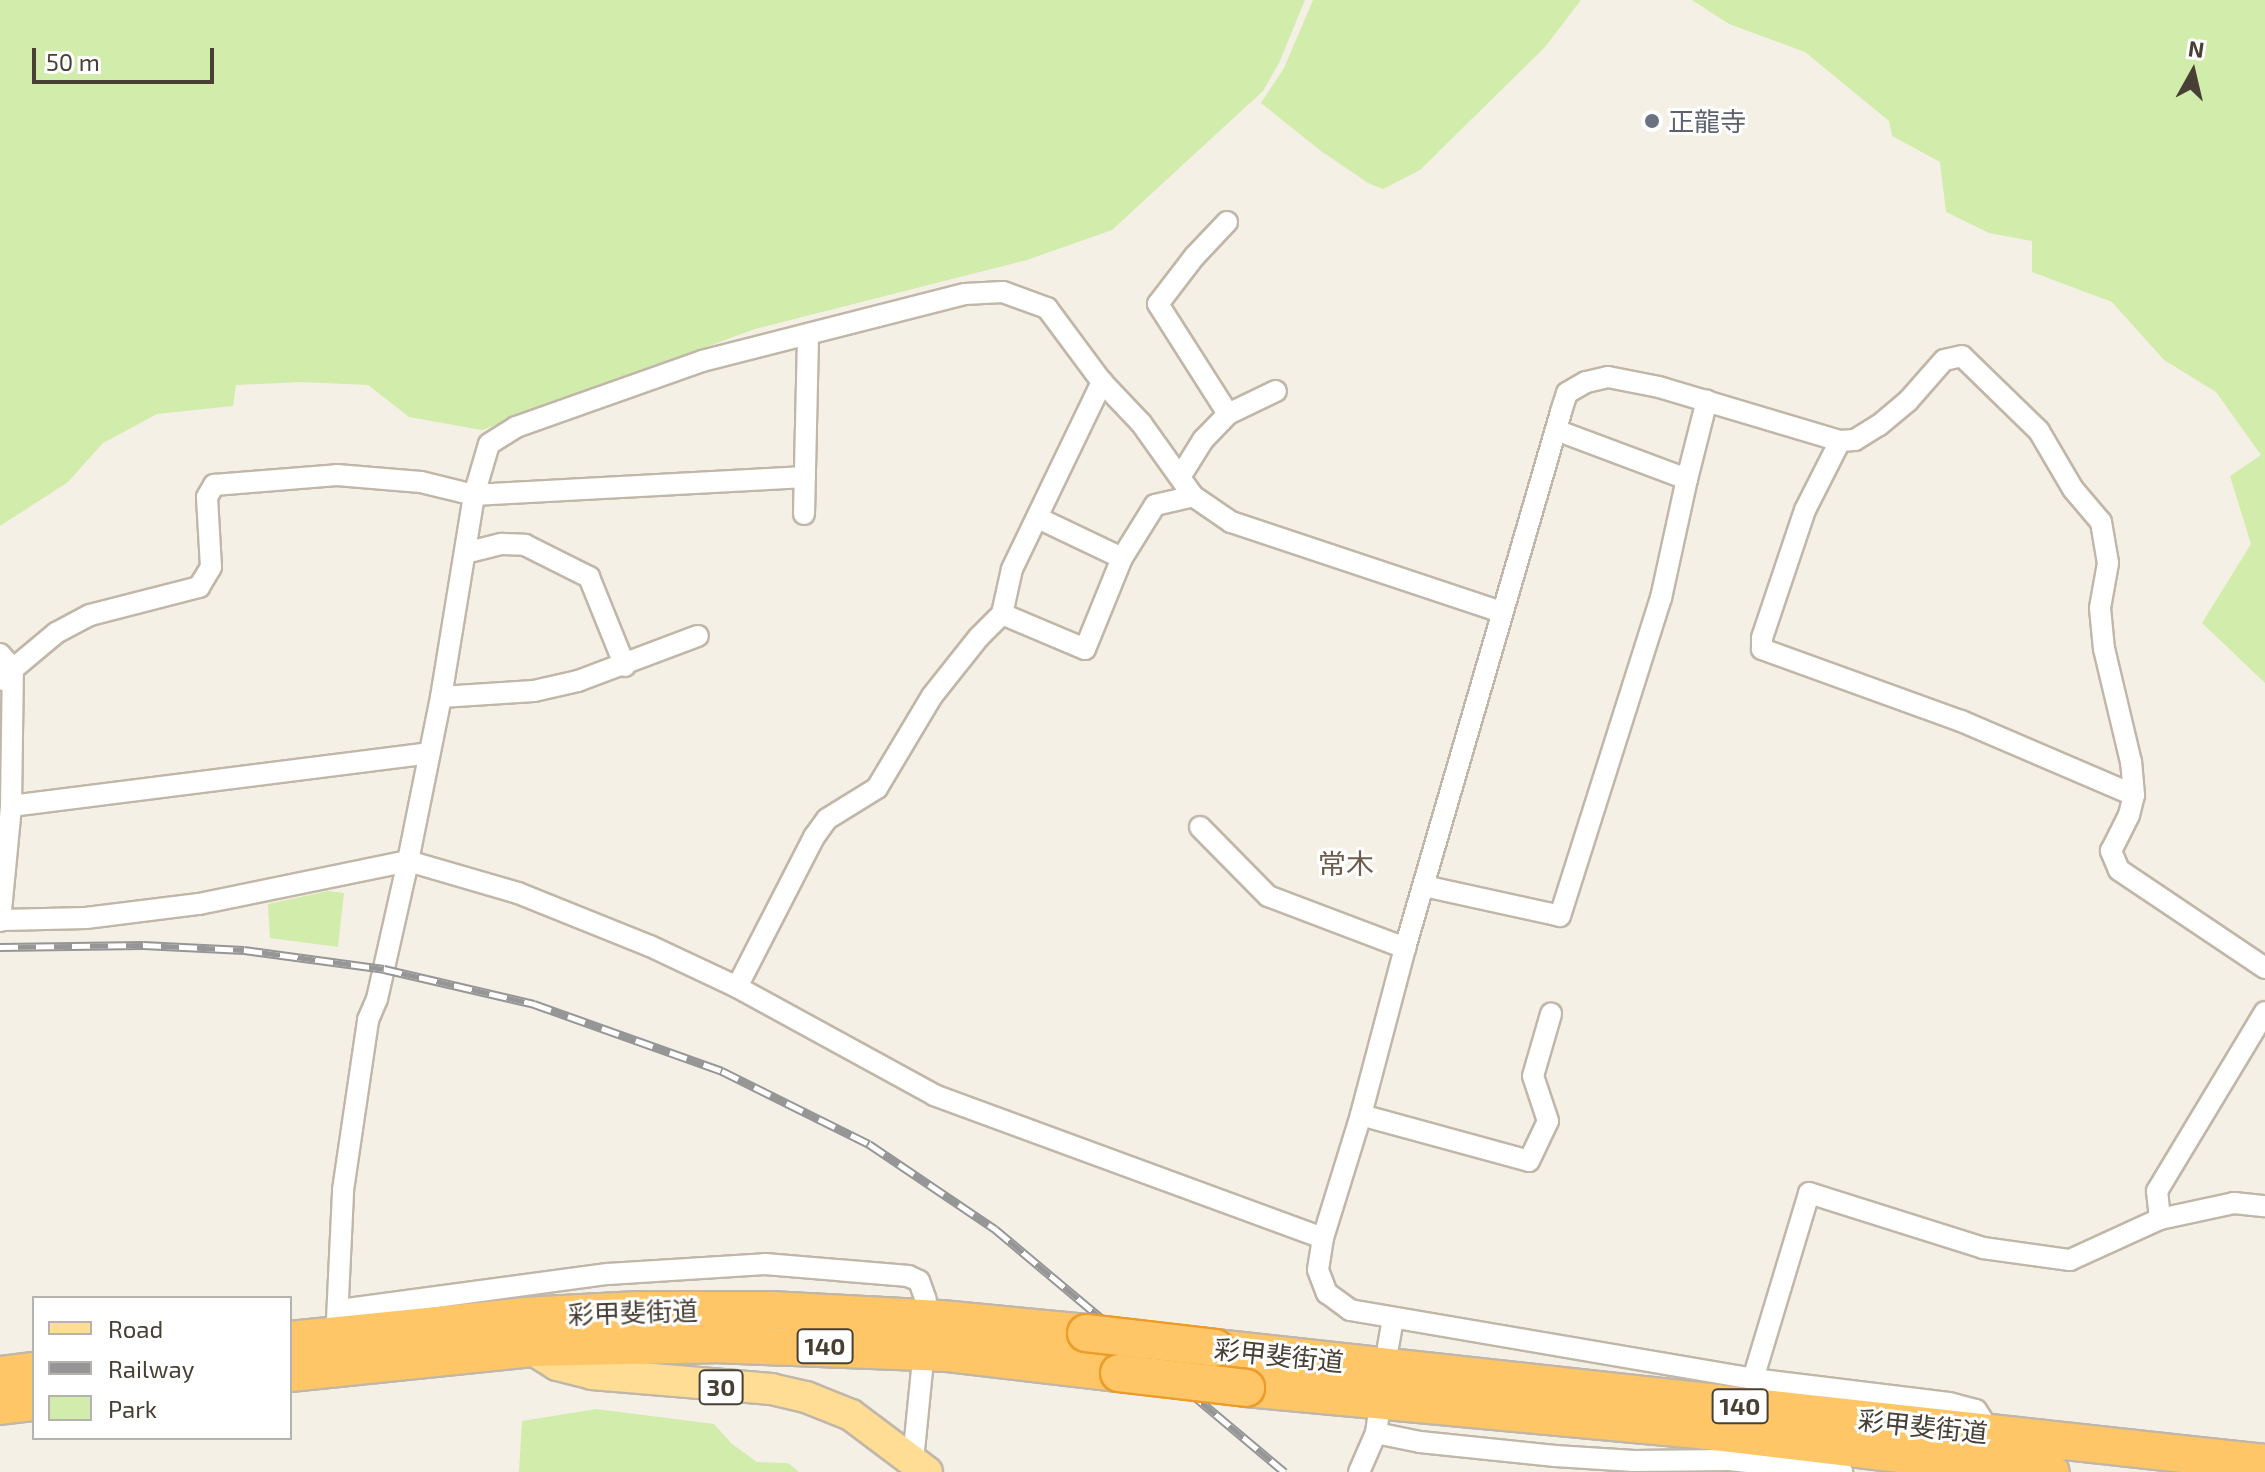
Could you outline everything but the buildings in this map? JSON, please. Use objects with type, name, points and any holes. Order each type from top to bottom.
[{"type":"highway","name":"彩甲斐街道","points":[[528,1332],[639,1310],[771,1310],[941,1319],[1215,1348],[1982,1457],[2051,1472]]},
{"type":"highway","name":"彩甲斐街道","points":[[292,1340],[528,1332],[948,1353],[1246,1388],[1982,1457],[2265,1463]]},
{"type":"highway","name":"彩甲斐街道","points":[[292,1371],[337,1337]]},
{"type":"highway","points":[[0,1375],[32,1371]]},
{"type":"highway","points":[[0,1406],[32,1402]]},
{"type":"main road","name":"30","points":[[528,1332],[557,1365],[592,1374],[771,1389],[806,1397],[851,1415],[920,1466]]},
{"type":"street","points":[[1227,222],[1194,257],[1158,304],[1228,414]]},
{"type":"street","points":[[926,1300],[919,1281],[908,1276],[765,1264],[608,1274],[337,1337],[343,1190],[368,1020],[377,999],[408,861],[441,697],[474,495],[489,444],[516,427],[702,361],[965,294],[1003,292],[1047,308],[1102,382],[1141,423],[1193,496],[1231,522],[1502,612]]},
{"type":"street","points":[[804,514],[808,334]]},
{"type":"street","points":[[1982,1457],[1976,1410],[1949,1403],[1753,1379],[1663,1361],[1393,1320],[1350,1310],[1327,1293],[1318,1270],[1323,1238],[1361,1115],[1405,948],[1567,393],[1586,382],[1608,377],[1707,400],[1840,441],[1855,440],[1908,401],[1944,360],[1962,356],[2039,431],[2073,489],[2101,522],[2108,563],[2100,608],[2104,649],[2131,762],[2134,795],[2129,815],[2111,851],[2119,870],[2265,968]]},
{"type":"street","points":[[737,987],[814,837],[827,819],[877,788],[932,696],[979,637],[1002,614],[1012,569],[1102,382]]},
{"type":"street","points":[[1180,477],[1203,440],[1228,414],[1276,391]]},
{"type":"street","points":[[1424,886],[1560,916],[1661,598],[1707,400]]},
{"type":"street","points":[[1556,430],[1687,479]]},
{"type":"street","points":[[1840,441],[1805,510],[1762,638],[1762,649],[1961,721],[2134,795]]},
{"type":"street","points":[[0,687],[6,662],[90,615],[199,587],[211,567],[207,497],[214,485],[337,475],[421,482],[474,495],[805,477]]},
{"type":"street","points":[[1002,614],[1085,649],[1122,558],[1155,505],[1193,496]]},
{"type":"street","points":[[1038,518],[1122,558]]},
{"type":"street","points":[[465,553],[502,544],[525,545],[589,577],[625,666]]},
{"type":"street","points":[[441,697],[534,691],[625,666],[698,636]]},
{"type":"street","points":[[6,662],[11,806],[1,920],[86,918],[199,904],[408,861],[518,893],[650,946],[737,987],[934,1095],[1323,1238]]},
{"type":"street","points":[[11,806],[429,753]]},
{"type":"street","points":[[1200,827],[1268,896],[1405,948]]},
{"type":"street","points":[[2160,1219],[2157,1191],[2265,1012]]},
{"type":"street","points":[[1361,1115],[1529,1161],[1548,1121],[1533,1076],[1551,1014]]},
{"type":"street","points":[[1753,1379],[1809,1193],[1983,1248],[2070,1260],[2160,1219],[2234,1203],[2265,1206]]},
{"type":"street","points":[[1388,1347],[1393,1320]]},
{"type":"street","points":[[920,1466],[922,1370]]},
{"type":"street","points":[[1359,1472],[1377,1426],[1420,1442],[1618,1460],[1842,1472]]},
{"type":"green space","points":[[0,0],[1305,0],[1279,63],[1263,91],[1112,230],[1027,260],[755,329],[482,430],[409,417],[368,385],[301,382],[236,385],[233,406],[157,414],[103,443],[68,482],[0,526]]},
{"type":"green space","points":[[1313,0],[1581,0],[1545,47],[1420,170],[1383,189],[1368,183],[1321,151],[1261,103],[1284,68]]},
{"type":"green space","points":[[1692,0],[2265,0],[2265,683],[2202,623],[2251,544],[2230,476],[2261,455],[2216,392],[2164,360],[2112,302],[2032,272],[2032,241],[1989,233],[1946,212],[1940,162],[1892,136],[1889,121],[1805,52],[1729,24]]},
{"type":"green space","points":[[328,891],[344,893],[338,947],[270,938],[268,904]]},
{"type":"green space","points":[[596,1409],[714,1424],[732,1444],[757,1462],[788,1463],[799,1472],[519,1472],[522,1421]]},
{"type":"railway","points":[[0,947],[143,945],[244,950],[384,969],[534,1004],[722,1071],[869,1144],[995,1229],[1285,1472]]},
{"type":"place","name":"正龍寺","points":[[1652,121]]},
{"type":"district","name":"常木","points":[[1346,863]]}]
